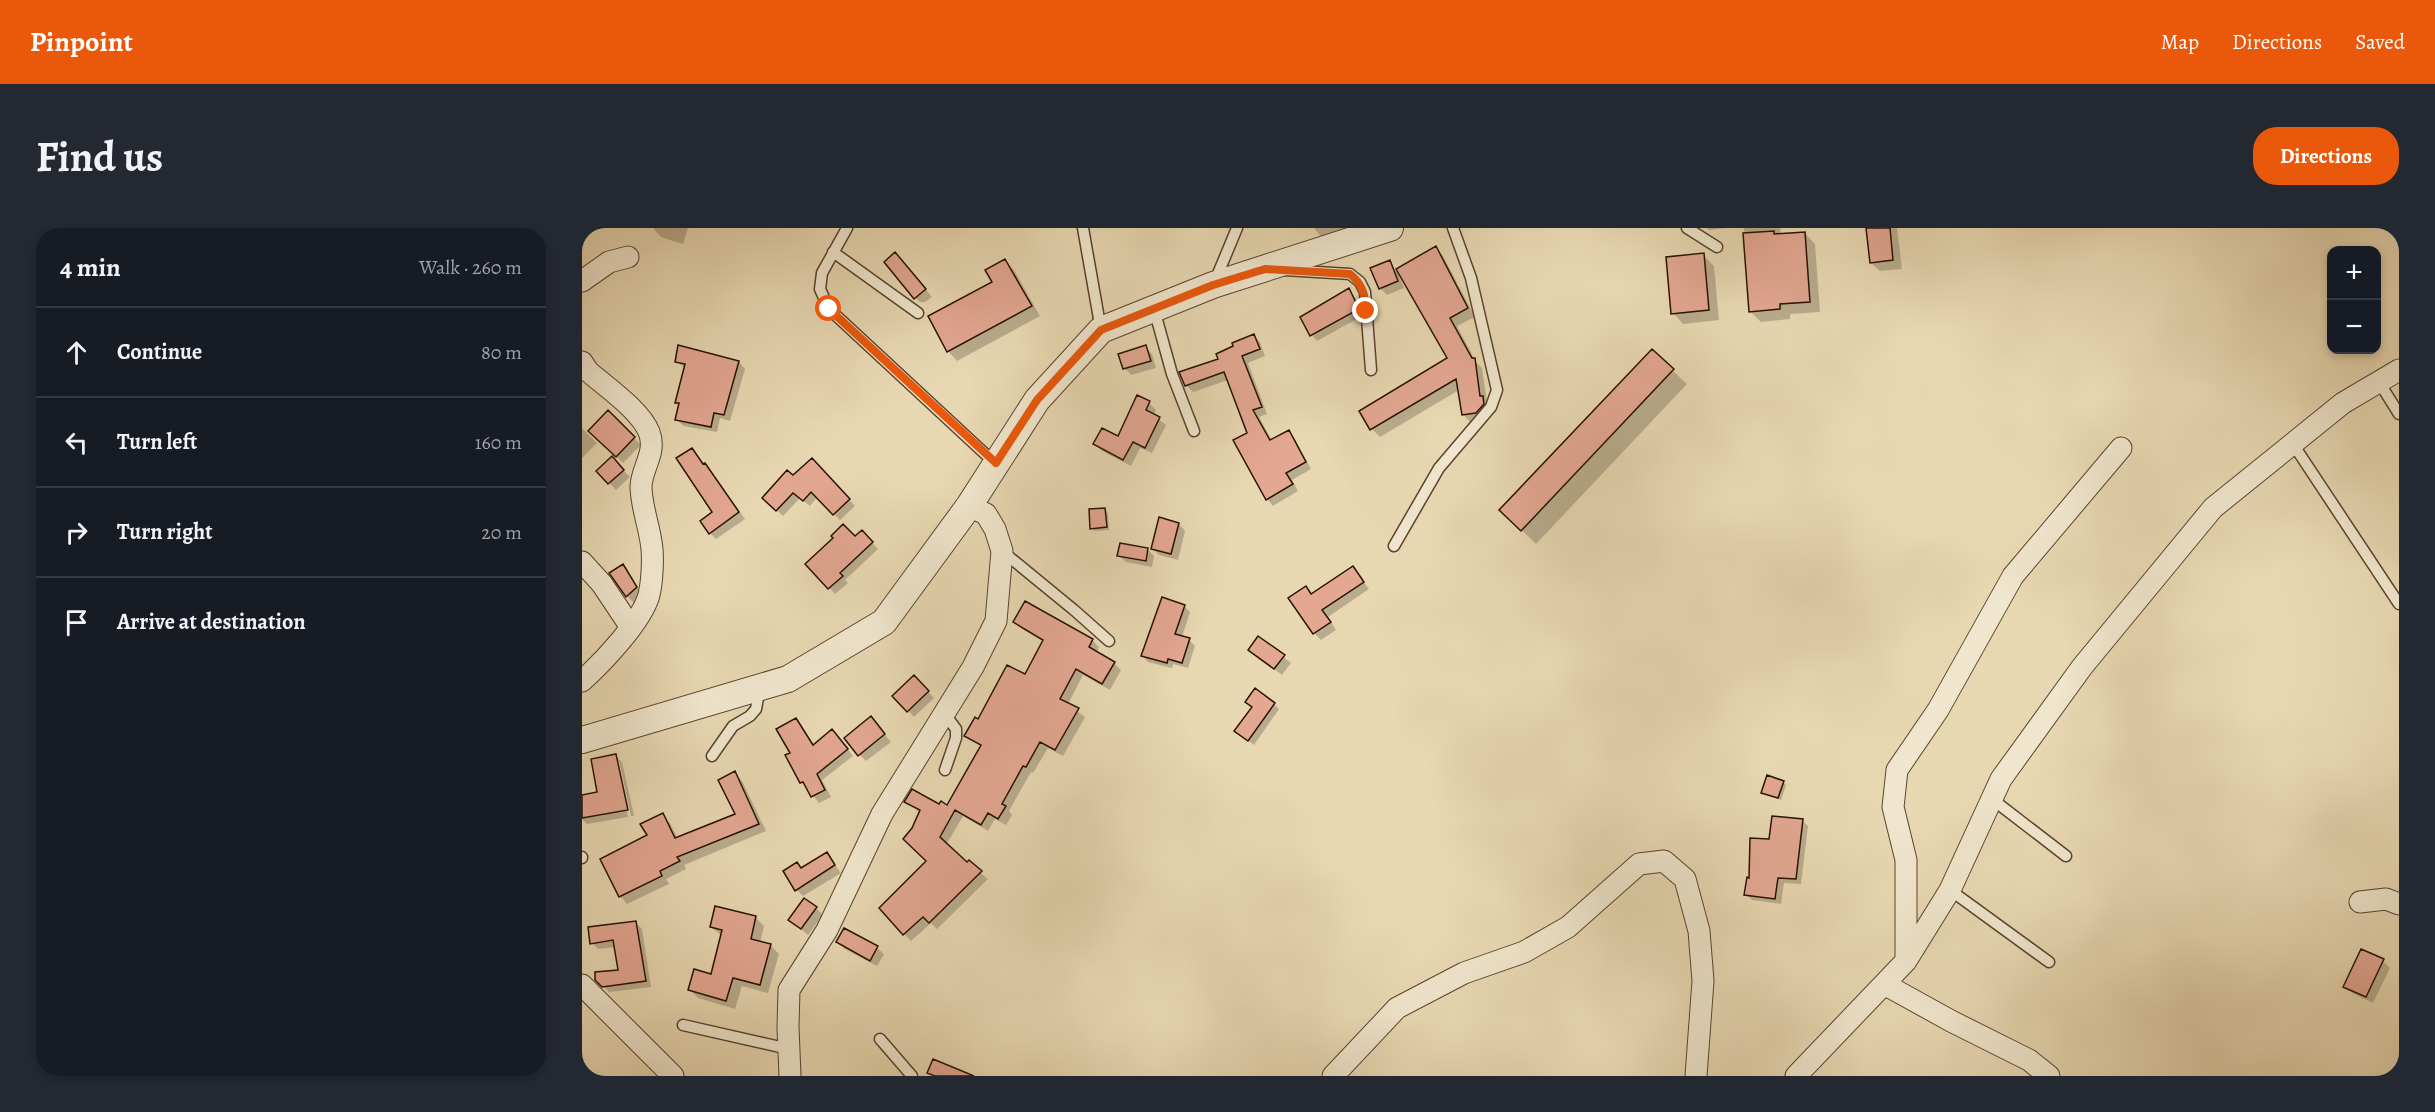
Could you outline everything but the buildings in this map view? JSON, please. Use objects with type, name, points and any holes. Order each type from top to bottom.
[{"type":"street","points":[[582,740],[788,678],[884,622],[969,506],[1037,400],[1101,330],[1213,285],[1390,228]]},
{"type":"street","points":[[582,281],[609,262],[628,257]]},
{"type":"street","points":[[582,362],[588,371],[635,413],[649,433],[652,451],[641,484],[643,511],[652,549],[649,595],[622,640],[582,681]]},
{"type":"street","points":[[1796,1076],[1906,962],[1950,890],[2001,779],[2082,667],[2213,508],[2343,403],[2399,370]]},
{"type":"street","points":[[1906,962],[1906,860],[1893,807],[1897,770],[1938,710],[2013,576],[2121,448]]},
{"type":"street","points":[[790,1076],[789,990],[826,930],[882,814],[972,667],[996,621],[1002,551],[995,528],[986,514],[969,506]]},
{"type":"street","points":[[582,562],[602,584],[630,626]]},
{"type":"street","points":[[1333,1076],[1397,1008],[1464,973],[1524,952],[1568,927],[1639,864],[1664,861],[1685,879],[1699,931],[1703,981],[1696,1076]]},
{"type":"street","points":[[2361,902],[2386,899],[2399,904]]},
{"type":"street","points":[[1884,984],[1950,1021],[2029,1060],[2049,1076]]},
{"type":"street","points":[[582,985],[673,1076]]},
{"type":"lane","points":[[847,228],[822,273],[820,289],[829,309],[996,463]]},
{"type":"lane","points":[[1083,228],[1101,330]]},
{"type":"lane","points":[[1213,285],[1237,228]]},
{"type":"lane","points":[[1394,546],[1439,468],[1491,407],[1497,390],[1471,278],[1453,228]]},
{"type":"lane","points":[[1687,228],[1717,247]]},
{"type":"lane","points":[[833,252],[918,313]]},
{"type":"lane","points":[[1265,269],[1350,274],[1360,282],[1365,292],[1371,370]]},
{"type":"lane","points":[[1154,309],[1172,374],[1194,431]]},
{"type":"lane","points":[[2379,382],[2399,414]]},
{"type":"lane","points":[[2293,444],[2399,604]]},
{"type":"lane","points":[[1002,551],[1109,641]]},
{"type":"lane","points":[[712,756],[733,726],[750,716],[756,709],[760,687]]},
{"type":"lane","points":[[944,713],[956,729],[957,738],[945,770]]},
{"type":"lane","points":[[1992,799],[2066,856]]},
{"type":"lane","points":[[1950,890],[2049,962]]},
{"type":"lane","points":[[683,1025],[789,1049]]},
{"type":"lane","points":[[880,1039],[912,1076]]},
{"type":"route","points":[[829,309],[996,463],[1037,400],[1101,330],[1213,285],[1265,269],[1350,274],[1360,282],[1365,292],[1366,311]]}]
